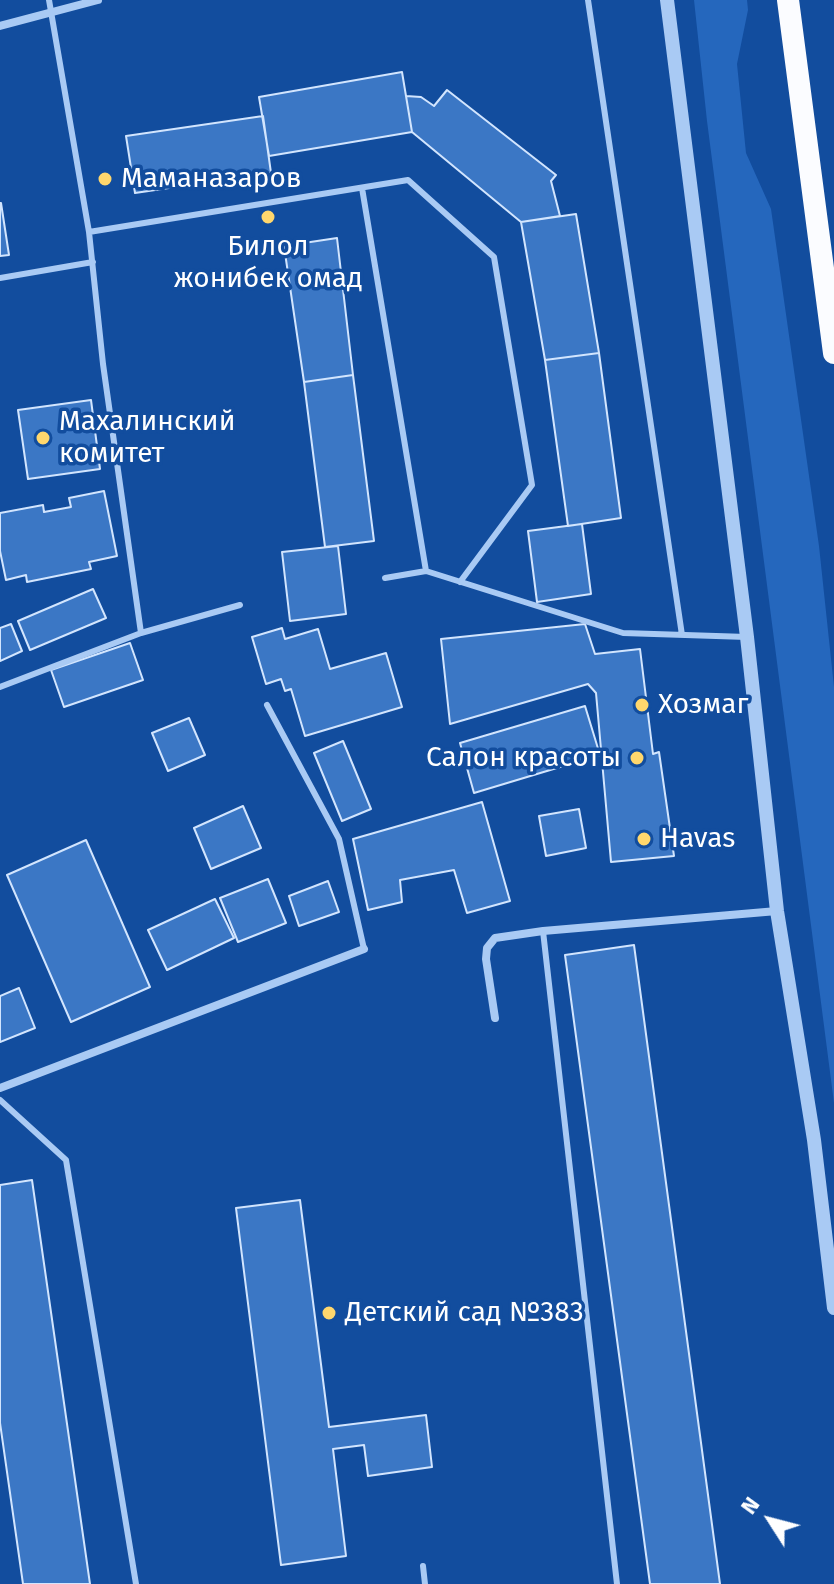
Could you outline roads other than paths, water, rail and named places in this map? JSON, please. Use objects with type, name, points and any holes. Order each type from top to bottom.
[{"type":"highway","points":[[788,0],[834,353]]},
{"type":"street","points":[[0,26],[98,0]]},
{"type":"street","points":[[667,0],[747,637],[777,911],[814,1140],[834,1308]]},
{"type":"street","points":[[495,1018],[487,948],[495,938],[777,911]]},
{"type":"street","points":[[0,1088],[364,949]]},
{"type":"lane","points":[[49,0],[89,232],[103,364],[141,633]]},
{"type":"lane","points":[[588,0],[682,635]]},
{"type":"lane","points":[[89,232],[408,180],[494,257],[532,485],[460,582]]},
{"type":"lane","points":[[362,188],[426,571]]},
{"type":"lane","points":[[0,278],[93,262]]},
{"type":"lane","points":[[385,578],[426,571],[623,633],[747,637]]},
{"type":"lane","points":[[0,687],[141,633],[240,605]]},
{"type":"lane","points":[[267,705],[339,839],[364,949]]},
{"type":"lane","points":[[543,931],[617,1584]]},
{"type":"lane","points":[[0,1100],[66,1160],[136,1584]]},
{"type":"lane","points":[[423,1566],[425,1584]]},
{"type":"place","name":"Маманазаров","points":[[105,179]]},
{"type":"place","name":"Билол жонибек омад","points":[[268,217]]},
{"type":"place","name":"Махалинский комитет","points":[[43,438]]},
{"type":"place","name":"Хозмаг","points":[[642,705]]},
{"type":"place","name":"Салон красоты","points":[[637,758]]},
{"type":"place","name":"Havas","points":[[644,839]]},
{"type":"place","name":"Детский сад №383","points":[[329,1313]]}]
